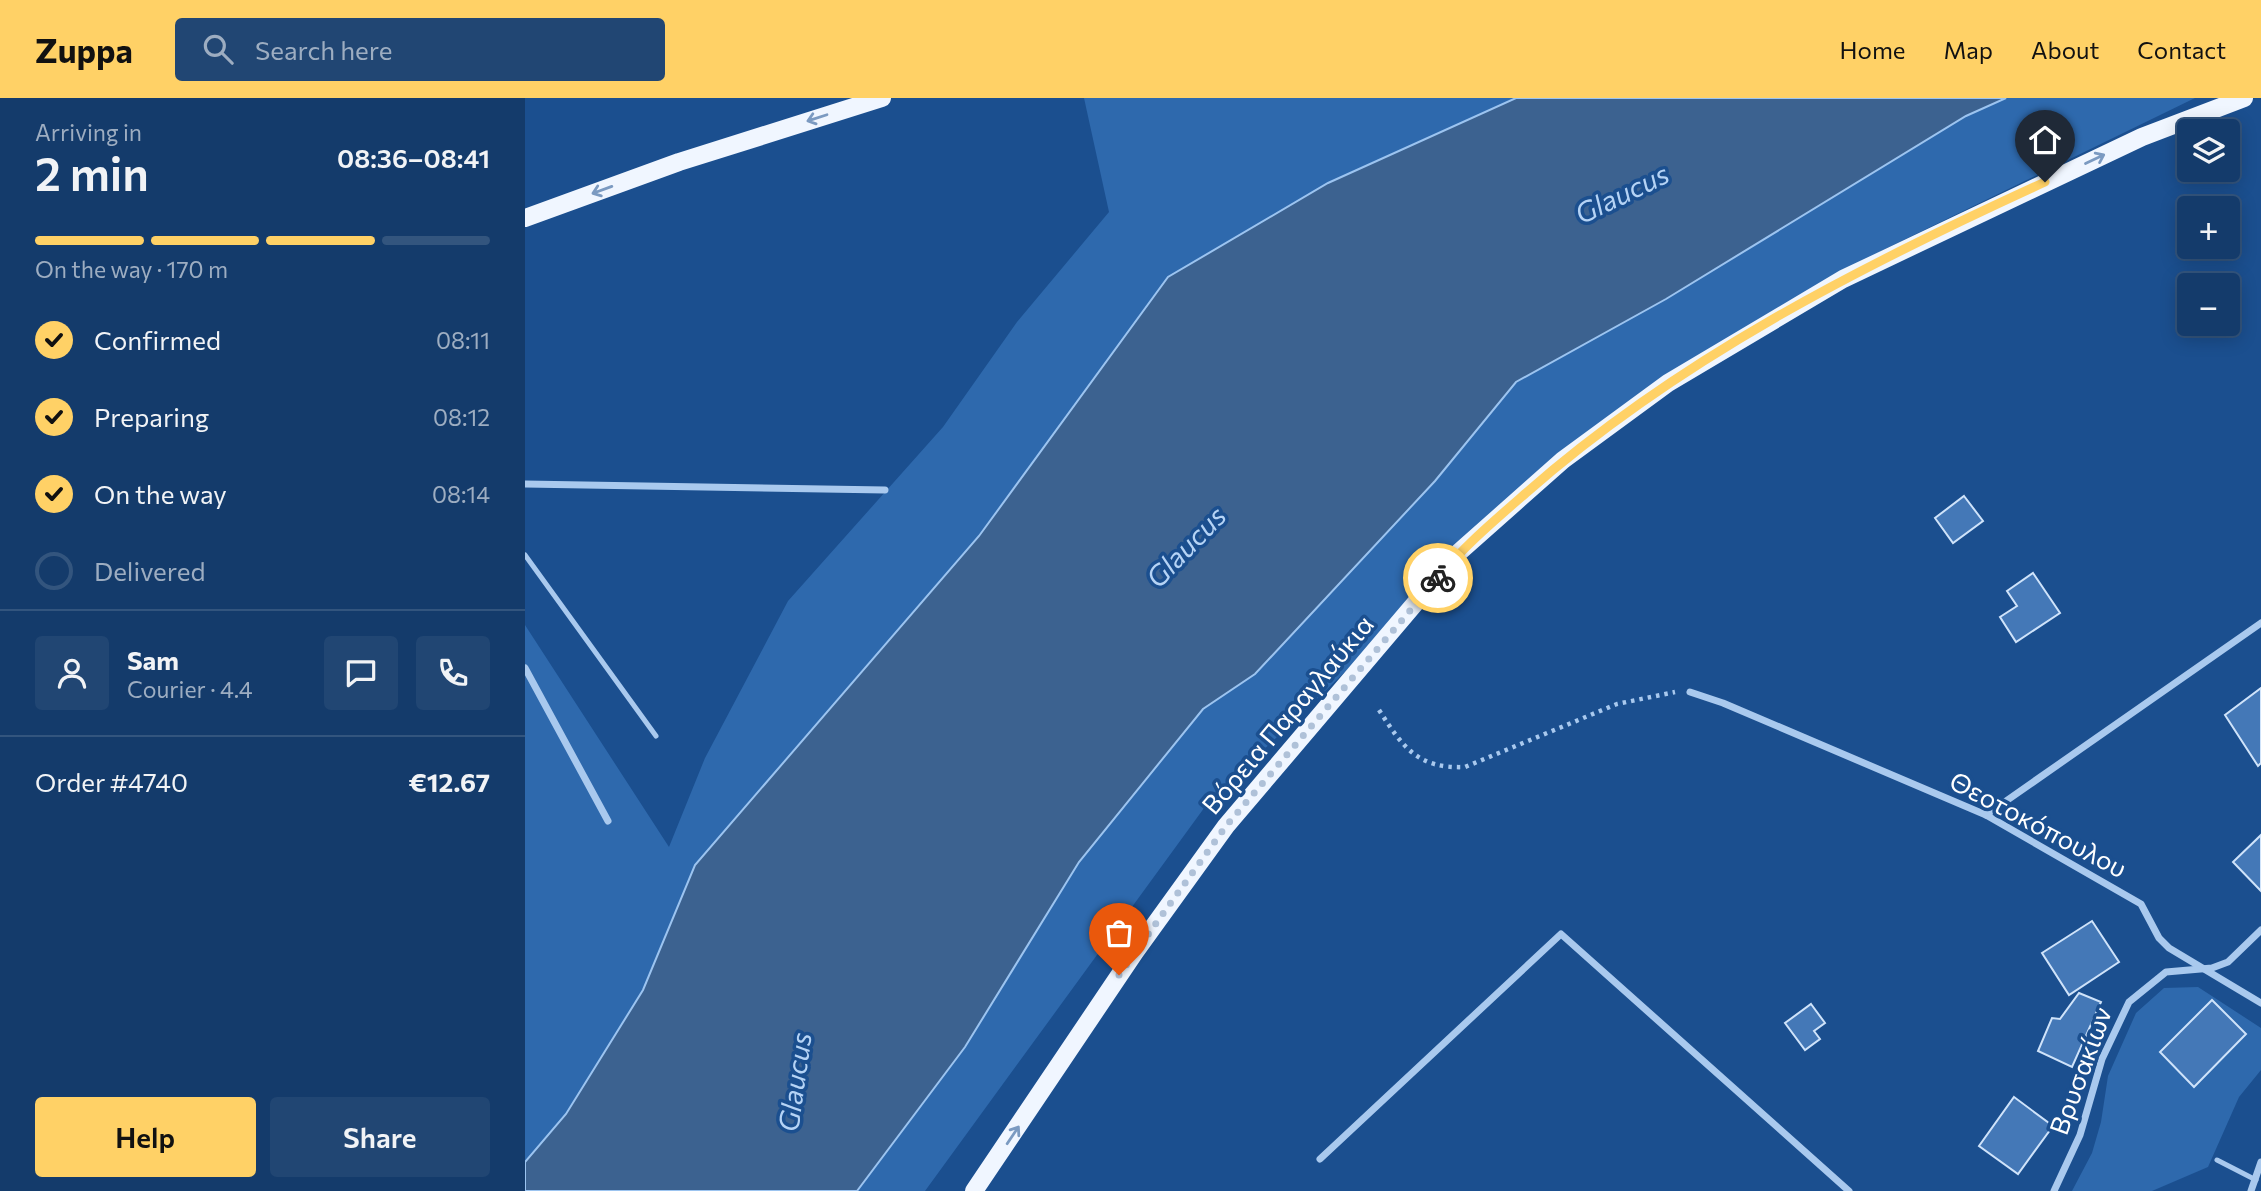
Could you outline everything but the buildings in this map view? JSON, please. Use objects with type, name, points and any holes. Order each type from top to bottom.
[{"type":"main road","points":[[525,218],[679,162],[883,98]]},
{"type":"main road","name":"Βόρεια Παραγλαύκια","points":[[974,1191],[1135,952],[1226,826],[1457,554],[1563,460],[1668,383],[1843,279],[2142,137],[2244,98]]},
{"type":"street","points":[[525,484],[885,490]]},
{"type":"street","points":[[1986,815],[2261,623]]},
{"type":"street","points":[[525,668],[608,821]]},
{"type":"street","name":"Θεοτοκόπουλου","points":[[1690,692],[1723,703],[1986,815],[2141,904],[2159,938],[2201,970],[2261,1003]]},
{"type":"street","name":"Βρυσακίων","points":[[2054,1191],[2072,1156],[2102,1059],[2129,1002],[2160,974],[2201,970],[2228,962],[2261,930]]},
{"type":"street","points":[[1320,1159],[1561,934],[1849,1191]]},
{"type":"street","points":[[2251,1191],[2261,1162]]},
{"type":"lane","points":[[525,555],[656,736]]},
{"type":"lane","points":[[2217,1160],[2256,1180]]},
{"type":"path","points":[[1379,710],[1405,750],[1446,768],[1465,767],[1617,705],[1667,692],[1690,692]]},
{"type":"shaded area","points":[[1084,98],[1516,98],[1328,183],[1168,277],[979,536],[695,865],[643,990],[566,1114],[525,1162],[525,625],[669,847],[705,758],[788,601],[943,427],[1017,322],[1109,212]]},
{"type":"shaded area","points":[[2006,98],[2195,98],[1881,251],[1610,418],[1207,804],[925,1191],[857,1191],[965,1047],[1079,862],[1203,709],[1255,674],[1435,481],[1516,382],[1666,299],[1966,116]]},
{"type":"shaded area","points":[[2198,987],[2261,1028],[2261,1070],[2239,1097],[2208,1167],[2152,1191],[2072,1191],[2092,1153],[2101,1122],[2108,1076],[2136,1013],[2164,988]]},
{"type":"water","name":"Glaucus","points":[[1516,98],[2006,98],[1966,116],[1666,299],[1516,382],[1435,481],[1255,674],[1203,709],[1079,862],[965,1047],[857,1191],[525,1191],[525,1162],[566,1114],[643,990],[695,865],[979,536],[1168,277],[1328,183]]},
{"type":"way so far","points":[[1119,975],[1226,826],[1438,578]]},
{"type":"route","points":[[1438,578],[1457,554],[1563,460],[1668,383],[1843,279],[2045,182]]}]
